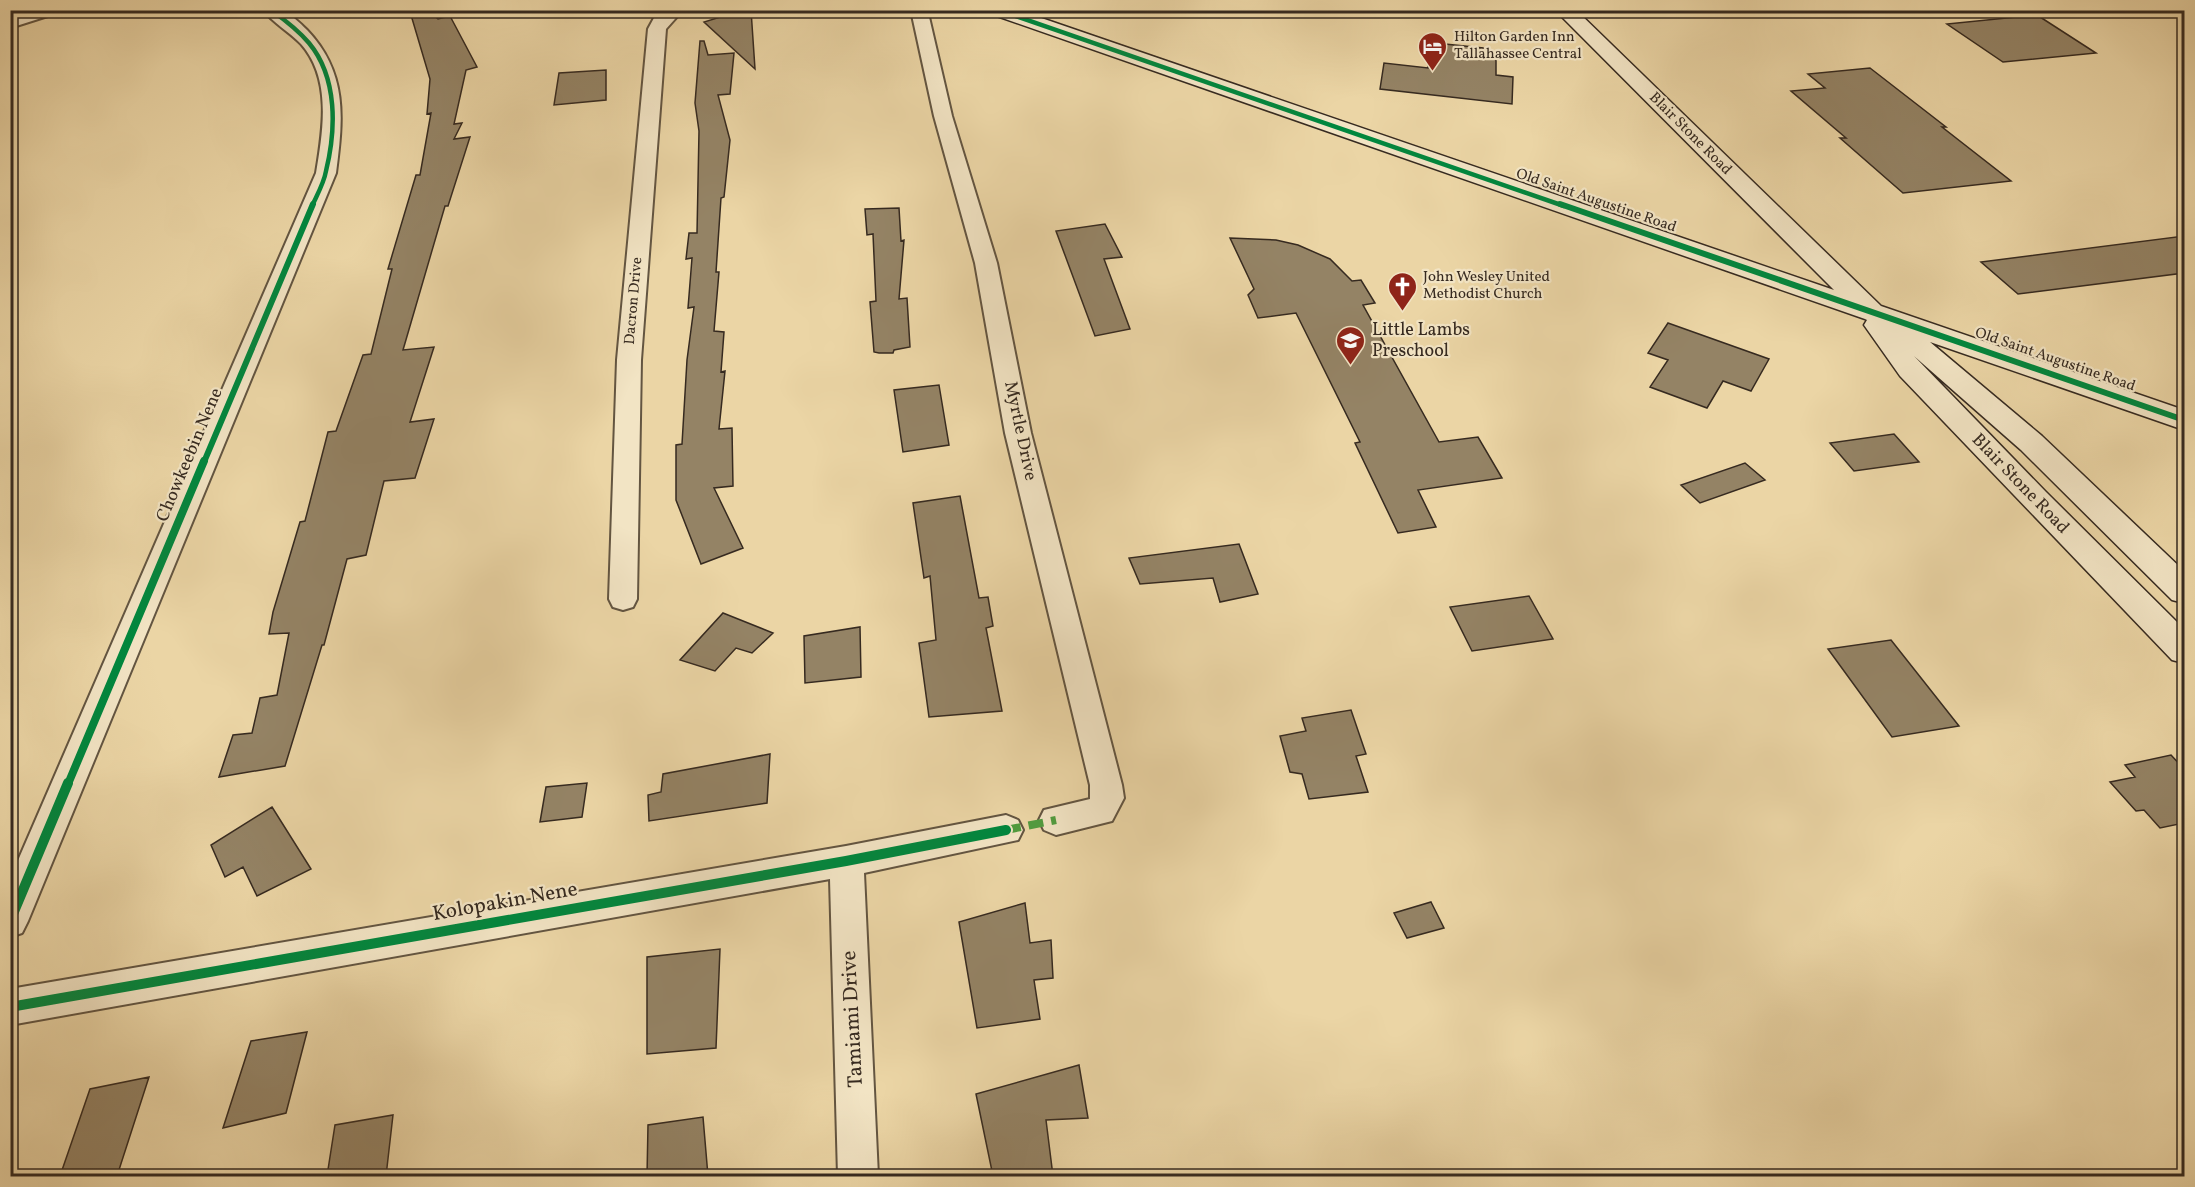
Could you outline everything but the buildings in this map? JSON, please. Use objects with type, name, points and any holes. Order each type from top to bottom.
[{"type":"main road","name":"Old Saint Augustine Road","points":[[998,10],[1867,308],[2184,420]]},
{"type":"main road","name":"Blair Stone Road","points":[[1564,10],[1867,308],[1916,342],[1972,389],[2184,591]]},
{"type":"main road","name":"Blair Stone Road","points":[[1867,308],[1886,340],[1918,379],[2183,646]]},
{"type":"street","points":[[10,23],[48,10]]},
{"type":"street","name":"Chowkeebin Nene","points":[[10,921],[326,173],[334,110],[331,87],[317,53],[306,38],[271,10]]},
{"type":"street","name":"Dacron Drive","points":[[623,599],[629,360],[655,53],[660,22],[675,10]]},
{"type":"street","name":"Myrtle Drive","points":[[928,10],[920,15],[943,116],[986,263],[1018,433],[1106,785],[1107,798],[1100,811],[1056,820]]},
{"type":"street","name":"Kolopakin Nene","points":[[10,1007],[846,861],[1006,830]]},
{"type":"street","name":"Tamiami Drive","points":[[846,861],[858,1176]]},
{"type":"marked path","points":[[1006,830],[1056,820]]},
{"type":"cycle path","points":[[10,921],[326,173],[332,123],[329,81],[310,44],[271,10]]},
{"type":"cycle path","points":[[998,10],[2184,420]]},
{"type":"cycle path","points":[[10,1007],[846,861],[1006,830]]},
{"type":"place","name":"Hilton Garden Inn Tallahassee Central","points":[[1433,72]]},
{"type":"place","name":"John Wesley United Methodist Church","points":[[1402,312]]},
{"type":"place","name":"Little Lambs Preschool","points":[[1351,366]]}]
